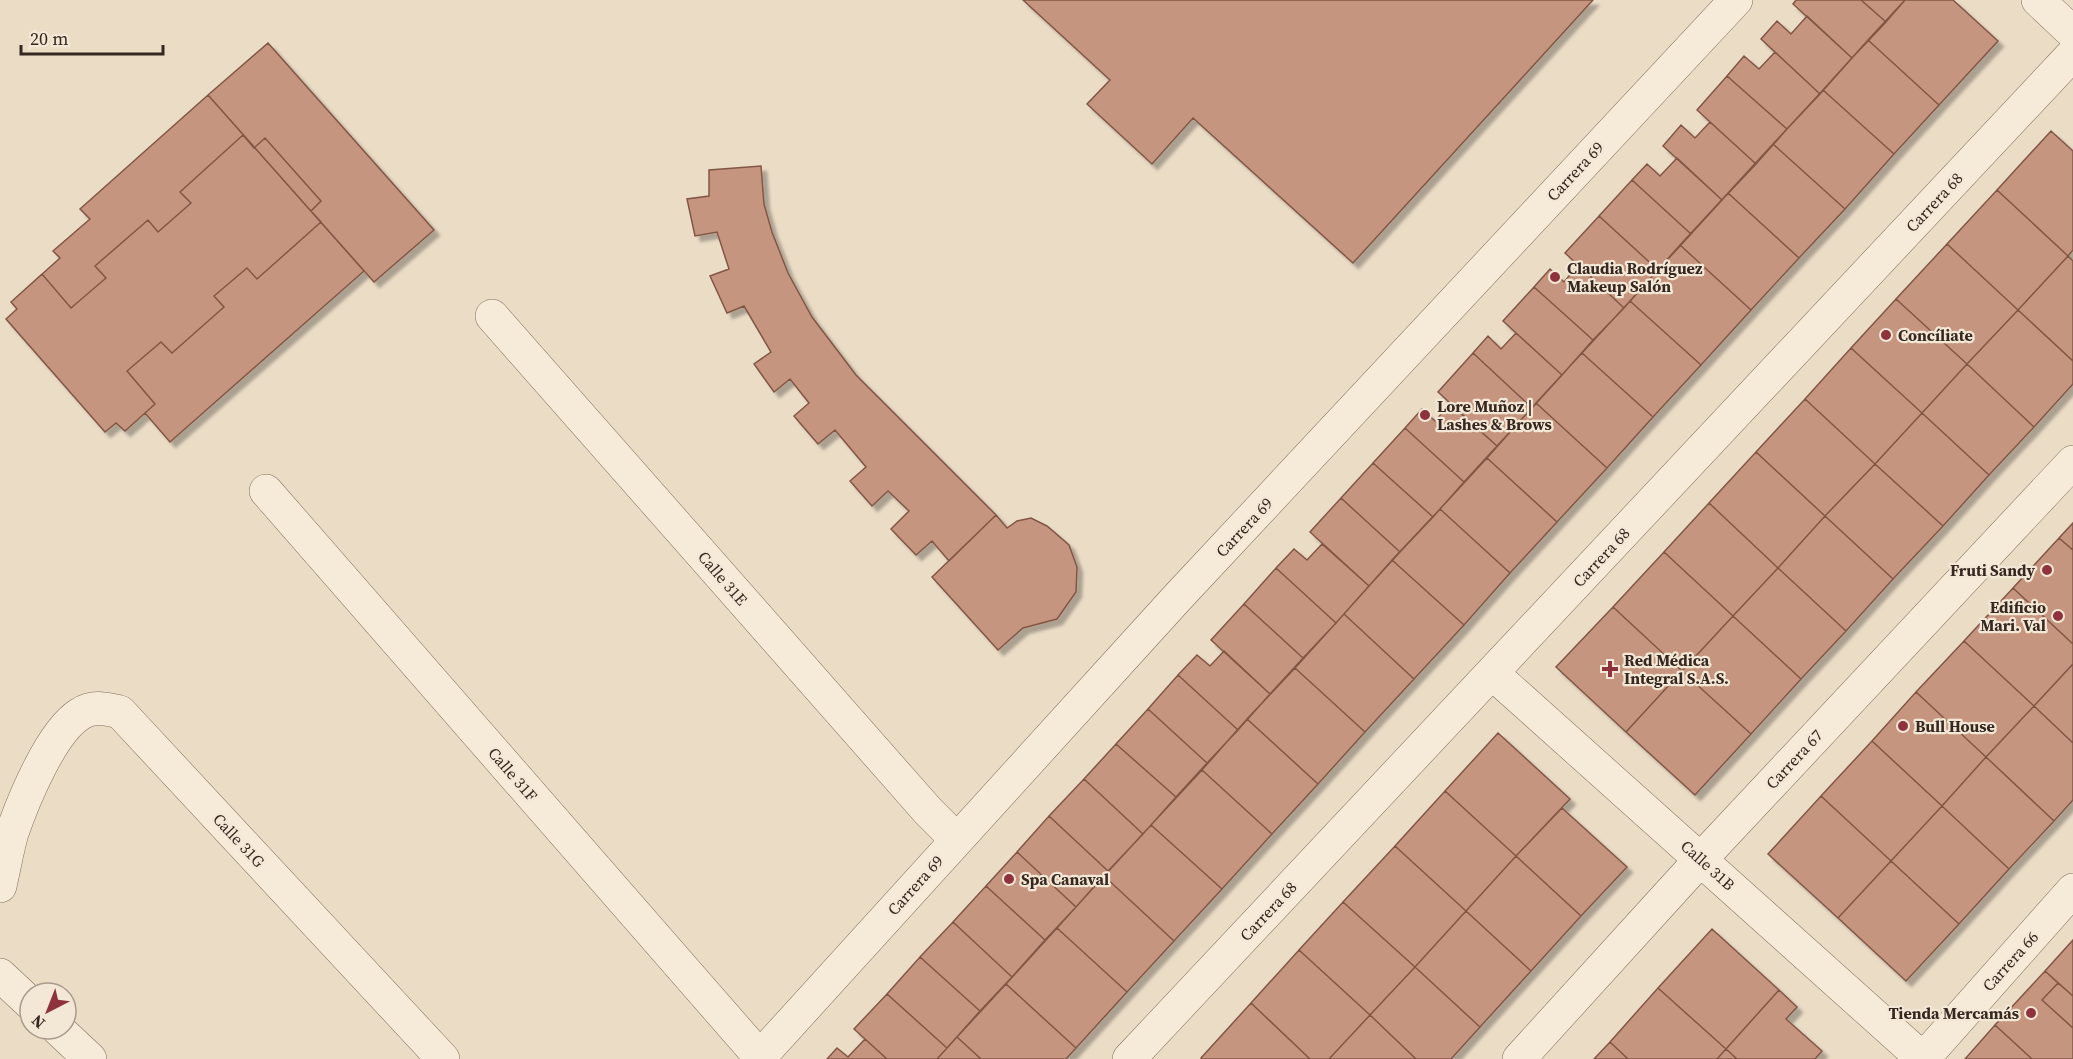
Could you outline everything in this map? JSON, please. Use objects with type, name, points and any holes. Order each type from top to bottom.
[{"type":"street","name":"Carrera 69","points":[[759,1058],[956,839],[1303,462],[1736,0]]},
{"type":"street","points":[[2038,0],[2073,33]]},
{"type":"street","name":"Carrera 68","points":[[1129,1059],[1492,673],[2066,75]]},
{"type":"street","name":"Calle 31E","points":[[492,316],[928,811],[956,839]]},
{"type":"street","name":"Carrera 67","points":[[1519,1059],[1701,859],[2073,462]]},
{"type":"street","name":"Calle 31F","points":[[266,491],[759,1058]]},
{"type":"street","name":"Calle 31B","points":[[1492,673],[1923,1059]]},
{"type":"street","name":"Calle 31G","points":[[0,886],[12,833],[33,782],[56,738],[80,714],[98,708],[120,712],[443,1059]]},
{"type":"street","name":"Carrera 66","points":[[1923,1059],[2073,891]]},
{"type":"street","points":[[0,975],[18,992]]},
{"type":"street","points":[[71,1041],[90,1059]]},
{"type":"building","points":[[1023,0],[1593,0],[1353,263],[1193,118],[1152,164],[1087,104],[1110,80]]},
{"type":"building","points":[[1796,0],[1861,0],[1886,22],[1852,58],[1793,4]]},
{"type":"building","points":[[1861,0],[1905,0],[1886,22]]},
{"type":"building","points":[[1905,0],[1953,0],[1998,41],[1939,105],[1868,40]]},
{"type":"building","points":[[1807,16],[1852,58],[1820,94],[1761,39],[1777,21],[1791,34]]},
{"type":"building","points":[[1868,40],[1939,105],[1894,154],[1823,90]]},
{"type":"building","points":[[268,43],[434,230],[374,282],[208,95]]},
{"type":"building","points":[[1775,52],[1820,94],[1787,129],[1727,76],[1744,56],[1759,69]]},
{"type":"building","points":[[1727,76],[1787,129],[1756,164],[1697,110]]},
{"type":"building","points":[[1823,90],[1894,154],[1845,209],[1773,144]]},
{"type":"building","points":[[208,95],[364,271],[170,442],[145,413],[125,431],[116,423],[105,432],[6,319],[17,309],[11,302],[60,258],[53,251],[90,219],[80,209]]},
{"type":"building","points":[[1710,122],[1756,164],[1722,200],[1663,146],[1681,125],[1695,138]]},
{"type":"building","points":[[2051,131],[2073,151],[2073,250],[2068,256],[1997,190]]},
{"type":"building","points":[[243,135],[254,148],[265,138],[321,201],[311,211],[321,222],[257,279],[247,268],[214,296],[224,307],[172,353],[161,342],[127,371],[155,404],[125,431],[116,423],[105,432],[6,319],[17,309],[11,302],[42,274],[71,308],[106,278],[95,266],[148,220],[158,232],[191,203],[180,192]]},
{"type":"building","points":[[1773,144],[1845,209],[1799,258],[1728,193]]},
{"type":"building","points":[[1677,158],[1722,200],[1691,234],[1632,180],[1647,164],[1660,176]]},
{"type":"building","points":[[761,166],[764,204],[772,232],[788,273],[812,317],[856,375],[996,515],[949,561],[932,541],[916,555],[891,529],[909,511],[888,491],[872,506],[850,481],[866,467],[835,430],[818,444],[794,416],[809,403],[790,379],[774,392],[754,364],[771,352],[744,306],[727,313],[710,276],[729,269],[717,232],[695,236],[687,199],[709,196],[709,170]]},
{"type":"building","points":[[1632,180],[1691,234],[1658,270],[1599,216]]},
{"type":"building","points":[[1997,190],[2068,256],[2018,310],[1947,244]]},
{"type":"building","points":[[1728,193],[1799,258],[1751,310],[1680,245]]},
{"type":"building","points":[[1599,216],[1658,270],[1624,308],[1565,253]]},
{"type":"building","points":[[1947,244],[2018,310],[1967,364],[1896,299]]},
{"type":"building","points":[[1680,245],[1751,310],[1701,365],[1630,301]]},
{"type":"building","points":[[2068,256],[2073,261],[2073,361],[2018,310]]},
{"type":"building","points":[[1578,265],[1624,308],[1593,340],[1534,287],[1550,269],[1564,282]]},
{"type":"building","points":[[1534,287],[1593,340],[1562,375],[1503,321]]},
{"type":"building","points":[[1896,299],[1967,364],[1922,413],[1851,348]]},
{"type":"building","points":[[1630,301],[1701,365],[1653,417],[1582,353]]},
{"type":"building","points":[[2018,310],[2073,361],[2073,384],[2034,427],[1967,364]]},
{"type":"building","points":[[1516,333],[1562,375],[1532,408],[1473,353],[1488,336],[1501,349]]},
{"type":"building","points":[[1851,348],[1922,413],[1875,464],[1805,399]]},
{"type":"building","points":[[1473,353],[1532,408],[1497,446],[1438,392]]},
{"type":"building","points":[[1582,353],[1653,417],[1607,468],[1536,403]]},
{"type":"building","points":[[1967,364],[2034,427],[1989,475],[1922,413]]},
{"type":"building","points":[[1805,399],[1875,464],[1825,516],[1756,452]]},
{"type":"building","points":[[1536,403],[1607,468],[1557,522],[1487,458]]},
{"type":"building","points":[[1450,404],[1497,446],[1464,482],[1405,428],[1422,409],[1435,421]]},
{"type":"building","points":[[1922,413],[1989,475],[1943,526],[1875,464]]},
{"type":"building","points":[[1405,428],[1464,482],[1433,517],[1373,463]]},
{"type":"building","points":[[1756,452],[1825,516],[1778,568],[1709,503]]},
{"type":"building","points":[[1487,458],[1557,522],[1510,573],[1440,509]]},
{"type":"building","points":[[1373,463],[1433,517],[1400,552],[1341,498]]},
{"type":"building","points":[[1875,464],[1943,526],[1893,579],[1825,516]]},
{"type":"building","points":[[1341,498],[1400,552],[1369,586],[1310,532]]},
{"type":"building","points":[[1709,503],[1778,568],[1733,616],[1664,552]]},
{"type":"building","points":[[1440,509],[1510,573],[1464,625],[1392,560]]},
{"type":"building","points":[[996,515],[1007,528],[1017,521],[1031,518],[1047,526],[1069,545],[1077,567],[1076,592],[1057,619],[1023,628],[998,650],[932,577]]},
{"type":"building","points":[[1825,516],[1893,579],[1846,631],[1778,568]]},
{"type":"building","points":[[2073,523],[2073,550],[2059,538]]},
{"type":"building","name":"Edificio Mari. Val","points":[[2059,538],[2073,550],[2073,644],[2013,588]]},
{"type":"building","points":[[1322,544],[1369,586],[1336,623],[1276,568],[1294,549],[1307,560]]},
{"type":"building","points":[[1664,552],[1733,616],[1682,671],[1613,607]]},
{"type":"building","points":[[1392,560],[1464,625],[1414,679],[1344,614]]},
{"type":"building","points":[[1276,568],[1336,623],[1303,658],[1244,604]]},
{"type":"building","points":[[1778,568],[1846,631],[1801,679],[1733,616]]},
{"type":"building","points":[[2013,588],[2073,644],[2073,664],[2034,706],[1964,641]]},
{"type":"building","points":[[1244,604],[1303,658],[1270,694],[1211,640]]},
{"type":"building","name":"Red Médica Integral S.A.S.","points":[[1613,607],[1682,671],[1626,732],[1556,667]]},
{"type":"building","points":[[1344,614],[1414,679],[1365,732],[1295,668]]},
{"type":"building","points":[[1733,616],[1801,679],[1751,734],[1682,671]]},
{"type":"building","points":[[1964,641],[2034,706],[1986,757],[1916,692]]},
{"type":"building","points":[[1224,651],[1270,694],[1238,730],[1178,675],[1197,655],[1210,666]]},
{"type":"building","points":[[2073,664],[2073,743],[2034,706]]},
{"type":"building","points":[[1295,668],[1365,732],[1318,784],[1247,719]]},
{"type":"building","points":[[1682,671],[1751,734],[1695,795],[1626,732]]},
{"type":"building","points":[[1178,675],[1238,730],[1207,763],[1148,709]]},
{"type":"building","points":[[1916,692],[1986,757],[1942,806],[1872,741]]},
{"type":"building","points":[[2034,706],[2073,743],[2073,800],[2054,821],[1986,757]]},
{"type":"building","points":[[1148,709],[1207,763],[1176,797],[1116,744]]},
{"type":"building","points":[[1247,719],[1318,784],[1272,834],[1202,770]]},
{"type":"building","points":[[1498,733],[1570,799],[1516,856],[1445,791]]},
{"type":"building","points":[[1872,741],[1942,806],[1891,861],[1821,796]]},
{"type":"building","points":[[1116,744],[1176,797],[1143,834],[1084,779]]},
{"type":"building","points":[[1986,757],[2054,821],[2009,869],[1942,806]]},
{"type":"building","points":[[1202,770],[1272,834],[1222,889],[1151,825]]},
{"type":"building","points":[[1084,779],[1143,834],[1108,871],[1049,816]]},
{"type":"building","points":[[1445,791],[1516,856],[1466,911],[1395,846]]},
{"type":"building","points":[[1821,796],[1891,861],[1838,918],[1768,854]]},
{"type":"building","points":[[1942,806],[2009,869],[1959,924],[1891,861]]},
{"type":"building","points":[[1562,808],[1627,867],[1581,916],[1516,856]]},
{"type":"building","points":[[1049,816],[1108,871],[1076,907],[1017,852]]},
{"type":"building","points":[[1151,825],[1222,889],[1174,941],[1104,876]]},
{"type":"building","points":[[1395,846],[1466,911],[1415,967],[1343,902]]},
{"type":"building","points":[[1017,852],[1076,907],[1045,940],[986,886]]},
{"type":"building","points":[[1516,856],[1581,916],[1531,971],[1466,911]]},
{"type":"building","points":[[1891,861],[1959,924],[1906,981],[1838,918]]},
{"type":"building","points":[[1104,876],[1174,941],[1127,992],[1057,928]]},
{"type":"building","points":[[986,886],[1045,940],[1012,977],[953,922]]},
{"type":"building","points":[[1343,902],[1415,967],[1370,1015],[1299,950]]},
{"type":"building","points":[[1466,911],[1531,971],[1480,1027],[1415,967]]},
{"type":"building","points":[[953,922],[1012,977],[980,1011],[920,957]]},
{"type":"building","points":[[1057,928],[1127,992],[1076,1048],[1006,984]]},
{"type":"building","points":[[1712,929],[1779,990],[1726,1049],[1658,988]]},
{"type":"building","points":[[2073,940],[2073,996],[2045,971]]},
{"type":"building","points":[[1299,950],[1370,1015],[1329,1059],[1310,1059],[1251,1003]]},
{"type":"building","points":[[920,957],[980,1011],[947,1048],[887,994]]},
{"type":"building","points":[[1415,967],[1480,1027],[1451,1059],[1416,1059],[1370,1015]]},
{"type":"building","name":"Tienda Mercamás","points":[[2045,971],[2058,983],[2042,1000],[2073,1028],[2073,1059],[2032,1059],[1995,1025]]},
{"type":"building","points":[[2058,983],[2073,996],[2073,1028],[2042,1000]]},
{"type":"building","points":[[1006,984],[1076,1048],[1066,1059],[981,1059],[957,1037]]},
{"type":"building","points":[[1658,988],[1726,1049],[1717,1059],[1628,1059],[1610,1042]]},
{"type":"building","points":[[1779,990],[1797,1007],[1786,1019],[1822,1051],[1815,1059],[1737,1059],[1726,1049]]},
{"type":"building","points":[[887,994],[947,1048],[937,1059],[887,1059],[854,1029]]},
{"type":"building","points":[[1251,1003],[1310,1059],[1202,1059]]},
{"type":"building","points":[[1370,1015],[1416,1059],[1329,1059]]},
{"type":"building","points":[[1995,1025],[2032,1059],[1965,1059]]},
{"type":"building","points":[[957,1037],[981,1059],[937,1059]]},
{"type":"building","points":[[865,1039],[887,1059],[827,1059],[837,1048],[848,1057]]},
{"type":"building","points":[[1610,1042],[1628,1059],[1594,1059]]},
{"type":"building","points":[[1726,1049],[1737,1059],[1717,1059]]},
{"type":"place","name":"Claudia Rodríguez Makeup Salón","points":[[1555,277]]},
{"type":"place","name":"Concíliate","points":[[1886,335]]},
{"type":"place","name":"Lore Muñoz | Lashes & Brows","points":[[1425,415]]},
{"type":"place","name":"Fruti Sandy","points":[[2047,570]]},
{"type":"place","name":"Edificio Mari. Val","points":[[2058,616]]},
{"type":"place","name":"Red Médica Integral S.A.S.","points":[[1610,669]]},
{"type":"place","name":"Bull House","points":[[1903,726]]},
{"type":"place","name":"Spa Canaval","points":[[1009,879]]},
{"type":"place","name":"Tienda Mercamás","points":[[2031,1013]]}]
